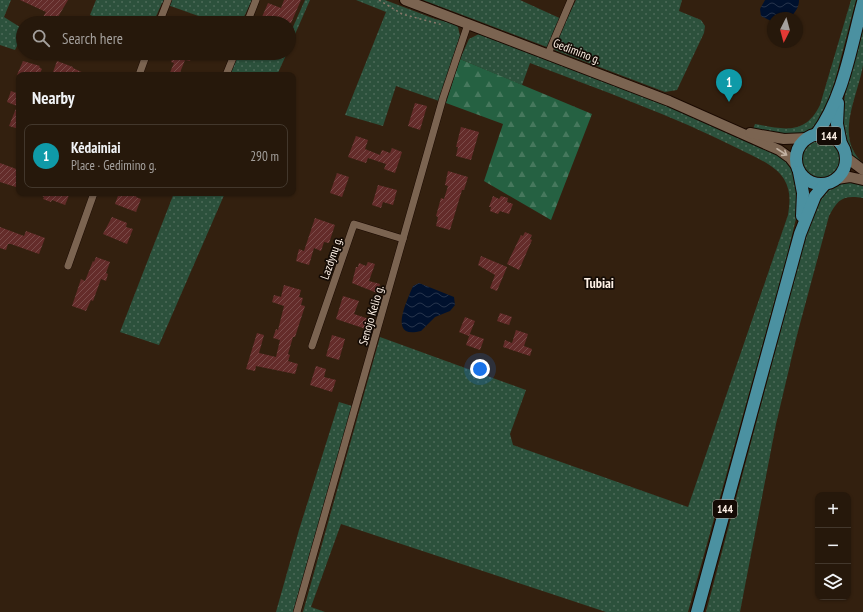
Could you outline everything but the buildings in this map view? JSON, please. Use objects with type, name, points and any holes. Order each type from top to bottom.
[{"type":"main road","name":"Gedimino g.","points":[[405,0],[674,103],[738,131]]},
{"type":"main road","name":"144","points":[[800,234],[803,199],[798,169],[798,150],[812,136],[830,111],[841,82],[863,2]]},
{"type":"main road","name":"144","points":[[837,179],[845,168],[846,158],[837,132],[836,116],[841,82]]},
{"type":"main road","points":[[738,131],[784,139],[812,136]]},
{"type":"main road","points":[[738,131],[779,150],[788,156],[808,180],[813,183],[825,184],[837,179],[850,177],[863,180]]},
{"type":"main road","name":"144","points":[[812,136],[832,137],[841,144]]},
{"type":"main road","points":[[846,158],[863,170]]},
{"type":"main road","name":"144","points":[[697,612],[800,234],[815,196],[825,184]]},
{"type":"street","points":[[162,16],[168,0]]},
{"type":"street","points":[[250,16],[256,0]]},
{"type":"street","points":[[548,54],[571,0]]},
{"type":"street","name":"Senojo Kelio g.","points":[[297,612],[443,98],[468,24]]},
{"type":"street","points":[[140,72],[144,60]]},
{"type":"street","points":[[227,72],[232,60]]},
{"type":"street","points":[[68,266],[93,196]]},
{"type":"street","name":"Lazdynų g.","points":[[312,346],[354,224],[403,239]]},
{"type":"path","points":[[379,0],[402,14],[444,26]]},
{"type":"green space","points":[[0,0],[11,0],[4,17],[16,25],[16,48],[15,50],[0,45]]},
{"type":"green space","points":[[96,0],[252,0],[244,16],[198,16],[162,3],[156,16],[90,15]]},
{"type":"green space","points":[[305,0],[310,0],[296,32],[296,20]]},
{"type":"green space","points":[[356,0],[385,0],[435,19],[452,23],[458,27],[460,36],[439,101],[396,86],[383,126],[345,115],[386,12]]},
{"type":"green space","points":[[423,0],[520,0],[566,21],[576,0],[682,0],[679,11],[701,20],[705,26],[704,33],[677,90],[665,92]]},
{"type":"green space","points":[[851,0],[856,0],[832,92],[822,119],[809,131],[790,136],[753,129],[755,124],[775,128],[792,128],[807,122],[814,115],[820,105]]},
{"type":"green space","points":[[863,28],[863,65],[850,116],[849,129],[850,141],[854,152],[863,163],[863,168],[852,157],[846,144],[843,128],[843,111],[850,75]]},
{"type":"green space","points":[[479,34],[667,106],[773,150],[786,157],[798,180],[798,210],[786,261],[688,612],[606,612],[341,524],[311,607],[325,612],[303,612],[380,337],[526,390],[510,434],[513,445],[688,507],[788,215],[789,197],[786,183],[775,169],[763,161],[662,114],[530,63],[522,85],[460,59],[469,39]]},
{"type":"green space","points":[[460,59],[592,114],[551,220],[484,181],[503,124],[446,103]]},
{"type":"green space","points":[[229,60],[284,60],[278,72],[224,72]]},
{"type":"green space","points":[[825,138],[832,141],[838,147],[841,158],[840,166],[832,175],[825,178],[817,178],[810,175],[802,166],[801,154],[804,147],[813,139]]},
{"type":"green space","points":[[849,181],[863,183],[863,198],[851,197],[838,202],[829,216],[797,335],[776,424],[740,612],[706,612],[807,231],[819,198],[824,192],[830,187],[839,183]]},
{"type":"green space","points":[[173,196],[224,196],[159,345],[120,332]]},
{"type":"green space","points":[[339,402],[352,406],[293,612],[276,612],[299,530]]},
{"type":"water","points":[[765,0],[799,0],[795,12],[767,12],[767,19],[761,16],[760,9]]},
{"type":"water","points":[[419,283],[454,297],[455,305],[450,311],[435,317],[421,331],[411,332],[405,330],[402,325],[402,318],[413,286]]},
{"type":"place","name":"Kėdainiai","points":[[729,102]]},
{"type":"district","name":"Tubiai","points":[[599,283]]}]
